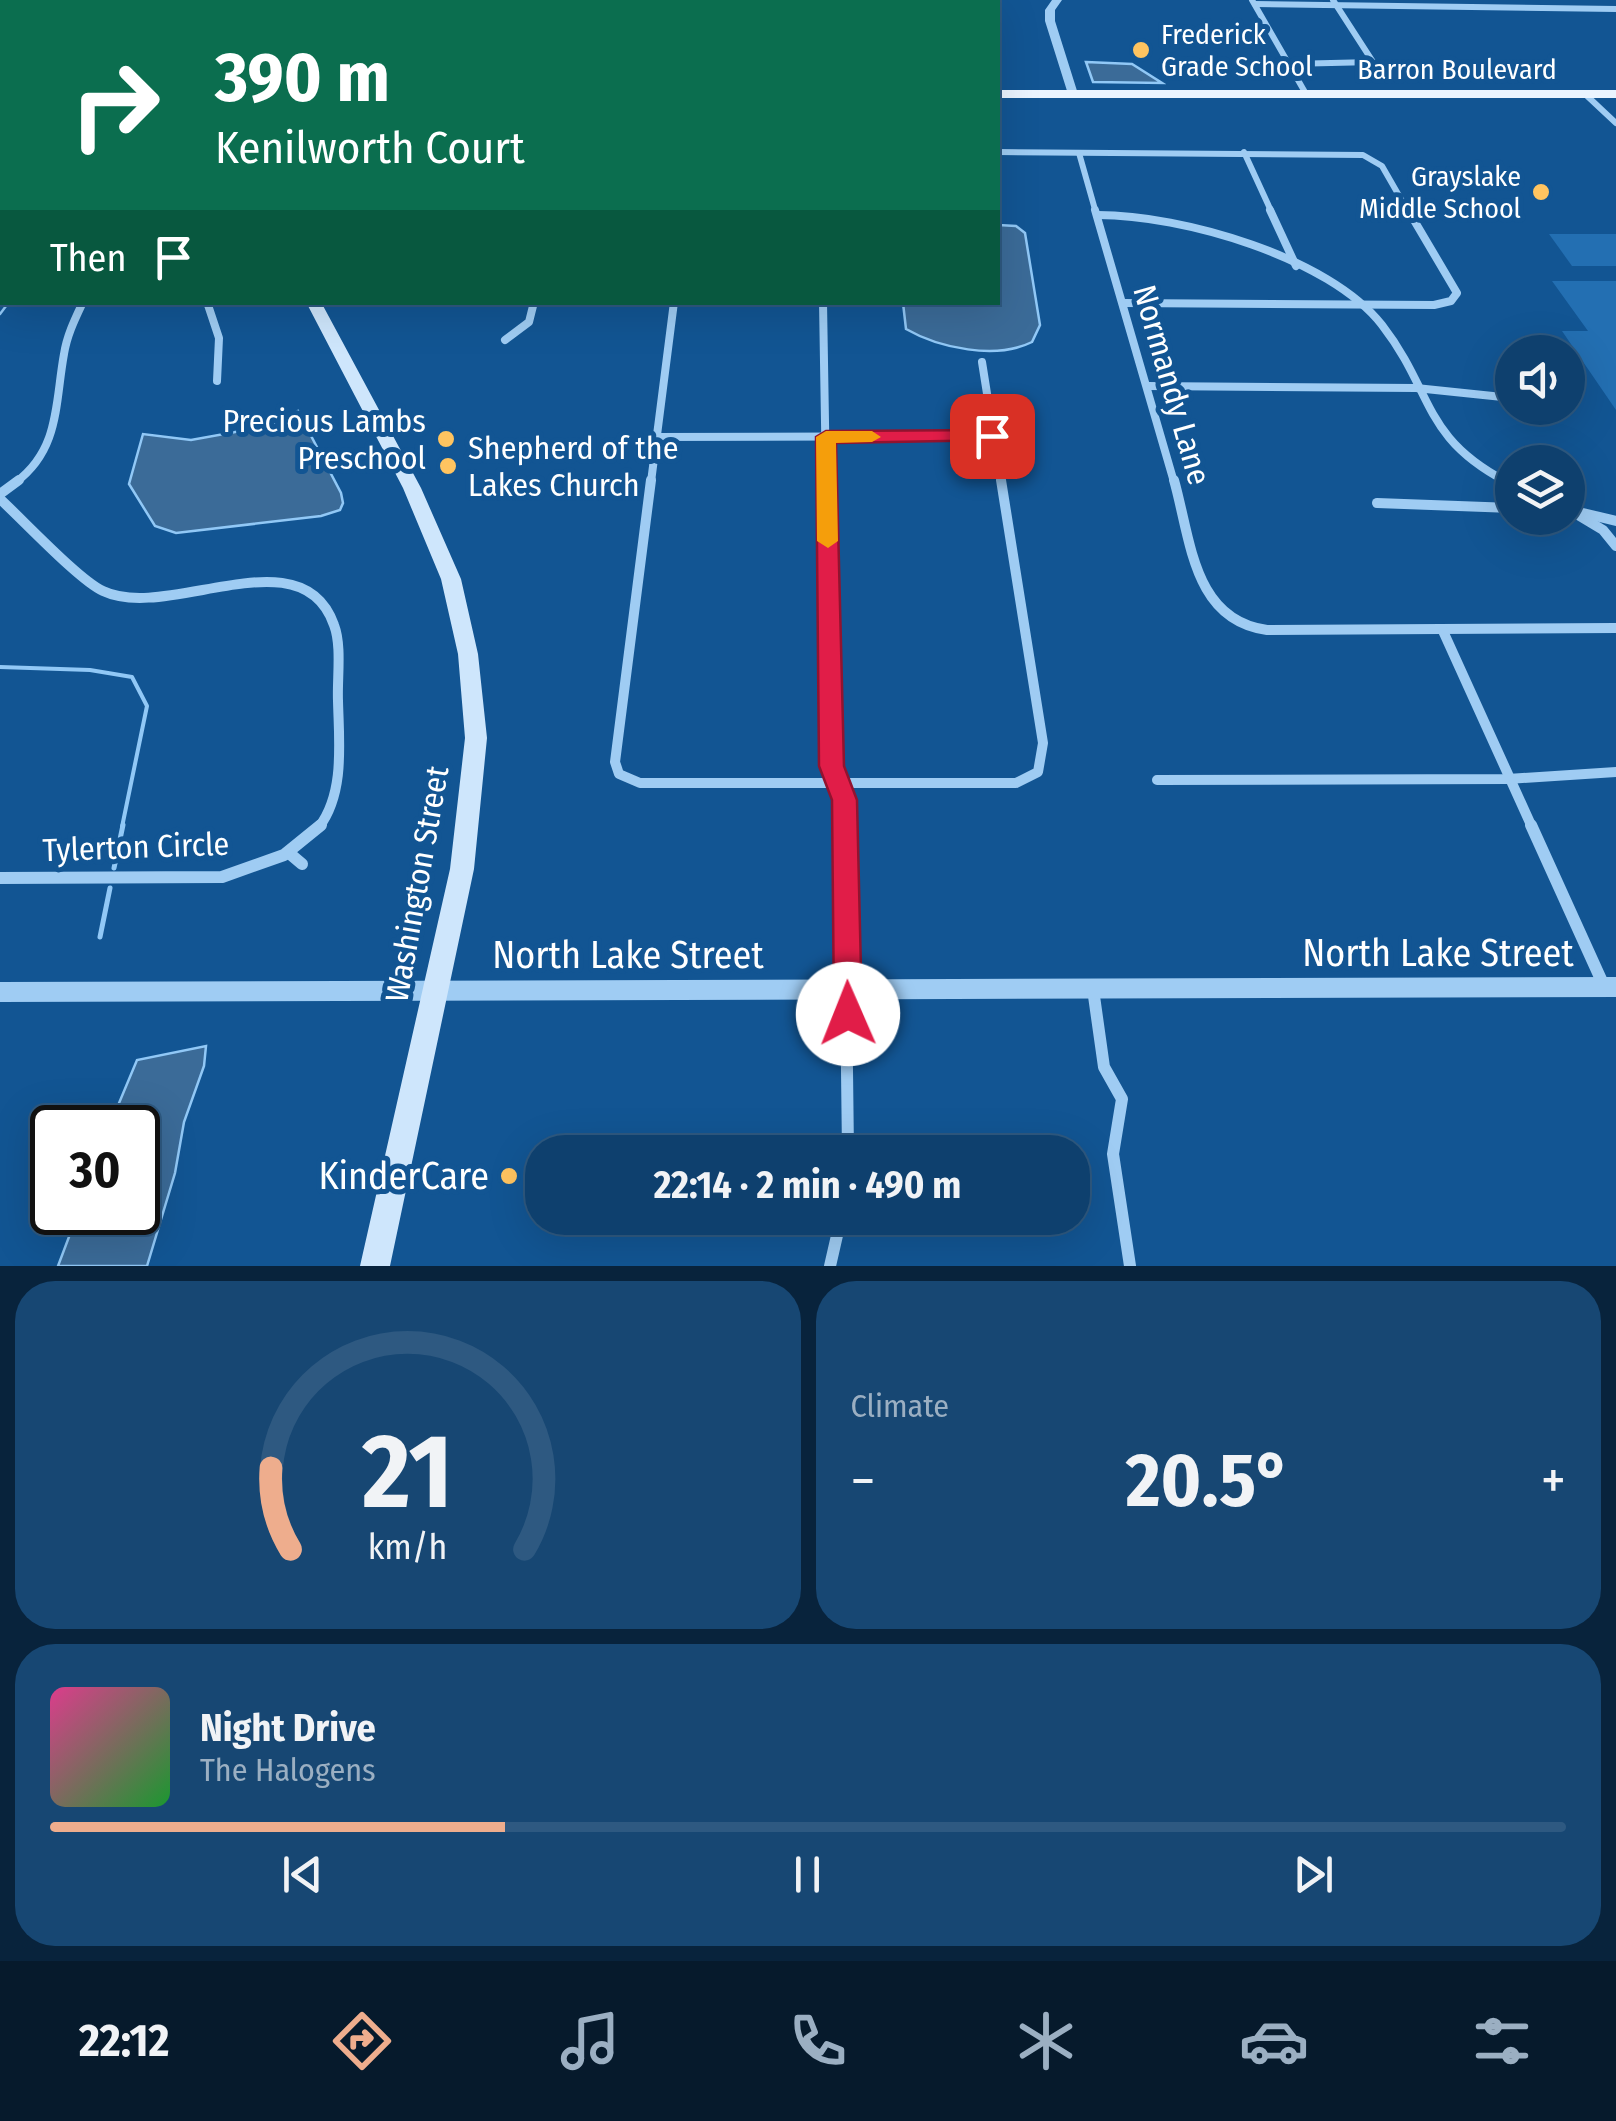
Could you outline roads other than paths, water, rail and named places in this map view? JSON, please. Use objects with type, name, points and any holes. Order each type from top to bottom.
[{"type":"main road","name":"Barron Boulevard","points":[[1000,94],[1616,94]]},
{"type":"main road","name":"Washington Street","points":[[315,305],[434,535],[451,579],[468,654],[476,738],[462,868],[376,1266]]},
{"type":"street","points":[[1058,0],[1050,10],[1050,20],[1073,94]]},
{"type":"street","points":[[1552,0],[1561,8]]},
{"type":"street","points":[[1253,2],[1616,9]]},
{"type":"street","points":[[1253,2],[1306,94]]},
{"type":"street","points":[[1289,64],[1373,62],[1335,2]]},
{"type":"street","points":[[1586,94],[1616,124]]},
{"type":"street","points":[[1000,152],[1348,152],[1368,156],[1382,166],[1457,293],[1451,301],[1434,305],[1123,302]]},
{"type":"street","name":"Normandy Lane","points":[[1079,152],[1206,592],[1216,610],[1232,621],[1267,630],[1444,631]]},
{"type":"street","points":[[1244,152],[1296,267]]},
{"type":"street","points":[[1098,215],[1147,217],[1191,225],[1296,267],[1358,302],[1385,328],[1448,444],[1469,462],[1495,476]]},
{"type":"street","points":[[0,497],[38,463],[55,436],[68,326],[81,305]]},
{"type":"street","points":[[207,305],[219,338],[217,381]]},
{"type":"street","points":[[505,340],[530,322],[533,305]]},
{"type":"street","points":[[674,305],[615,762],[619,774],[640,783],[1016,783],[1038,774],[1045,765],[1042,734],[982,362]]},
{"type":"street","points":[[822,305],[832,766],[844,800],[848,1135]]},
{"type":"street","points":[[1147,386],[1416,388],[1495,396]]},
{"type":"street","points":[[656,437],[992,436]]},
{"type":"street","name":"Tylerton Circle","points":[[0,497],[100,590],[118,596],[158,598],[256,583],[290,584],[307,588],[332,609],[336,629],[336,792],[324,822],[288,852],[244,872],[222,876],[0,878]]},
{"type":"street","points":[[1376,503],[1495,507]]},
{"type":"street","points":[[1585,514],[1616,521]]},
{"type":"street","points":[[1585,520],[1602,530],[1616,546]]},
{"type":"street","points":[[1610,987],[1508,779],[1444,631],[1616,628]]},
{"type":"street","points":[[1157,780],[1508,779],[1616,772]]},
{"type":"street","points":[[288,852],[302,864]]},
{"type":"street","name":"North Lake Street","points":[[0,992],[1610,987]]},
{"type":"street","points":[[1092,989],[1104,1067],[1122,1098],[1113,1154],[1130,1266]]},
{"type":"street","points":[[830,1266],[838,1235]]},
{"type":"waterway","points":[[0,314],[7,305]]},
{"type":"waterway","points":[[0,667],[90,670],[132,677],[147,706],[122,827]]},
{"type":"waterway","points":[[114,868],[123,825]]},
{"type":"waterway","points":[[100,937],[110,888]]},
{"type":"place","name":"Frederick Grade School","points":[[1141,50]]},
{"type":"place","name":"Grayslake Middle School","points":[[1541,192]]},
{"type":"place","name":"Precious Lambs Preschool","points":[[446,439]]},
{"type":"place","name":"Shepherd of the Lakes Church","points":[[448,466]]},
{"type":"place","name":"KinderCare","points":[[509,1176]]}]
